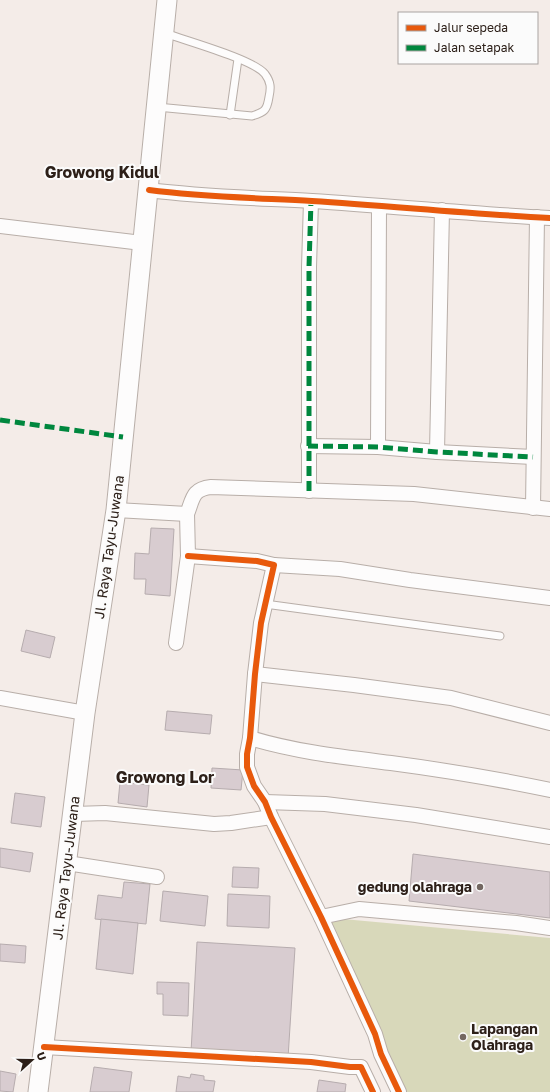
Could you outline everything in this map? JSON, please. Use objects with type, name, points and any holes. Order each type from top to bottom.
[{"type":"main road","name":"Jl. Raya Tayu-Juwana","points":[[38,1092],[66,863],[81,813],[85,714],[116,510],[167,0]]},
{"type":"street","points":[[149,190],[184,194],[311,201],[544,218],[533,508]]},
{"type":"street","points":[[309,491],[309,267],[311,201]]},
{"type":"street","points":[[378,447],[379,206]]},
{"type":"street","points":[[437,452],[442,210]]},
{"type":"street","points":[[0,226],[142,243]]},
{"type":"street","points":[[308,446],[378,447],[437,452],[534,457]]},
{"type":"street","points":[[176,643],[188,556],[187,514],[194,494],[197,490],[211,487],[414,494],[550,509]]},
{"type":"street","points":[[116,510],[187,514]]},
{"type":"street","points":[[188,556],[257,561],[274,565],[340,569],[410,580],[550,598]]},
{"type":"street","points":[[274,565],[265,604],[255,674],[247,767],[254,786],[265,802],[271,817],[322,917],[375,1034],[370,1061],[373,1092]]},
{"type":"street","points":[[255,674],[451,698],[550,723]]},
{"type":"street","points":[[0,698],[85,714]]},
{"type":"street","points":[[250,738],[298,750],[415,766],[550,790]]},
{"type":"street","points":[[265,802],[325,804],[416,815],[550,837]]},
{"type":"street","points":[[81,813],[105,813],[214,824],[271,817]]},
{"type":"street","points":[[66,863],[157,877]]},
{"type":"street","points":[[322,917],[359,909],[516,923],[550,928]]},
{"type":"street","points":[[44,1047],[303,1062],[350,1067],[370,1061]]},
{"type":"street","points":[[370,1061],[399,1092]]},
{"type":"lane","points":[[157,107],[252,116],[261,113],[268,106],[271,87],[265,74],[258,68],[238,59],[163,33]]},
{"type":"lane","points":[[230,115],[238,59]]},
{"type":"lane","points":[[265,604],[500,636]]},
{"type":"green space","name":"Lapangan Olahraga","points":[[321,917],[550,938],[550,1092],[402,1092]]},
{"type":"building","points":[[151,528],[174,529],[170,596],[145,594],[146,579],[134,579],[135,553],[149,554]]},
{"type":"building","points":[[26,630],[55,637],[50,658],[21,651]]},
{"type":"building","points":[[167,711],[212,715],[210,734],[165,730]]},
{"type":"building","points":[[212,768],[243,770],[241,790],[211,788]]},
{"type":"building","points":[[120,782],[149,785],[147,807],[118,803]]},
{"type":"building","points":[[15,793],[45,797],[41,827],[11,823]]},
{"type":"building","points":[[0,848],[33,853],[30,872],[0,867]]},
{"type":"building","name":"gedung olahraga","points":[[413,854],[550,872],[550,918],[409,901]]},
{"type":"building","points":[[233,867],[259,868],[258,888],[232,887]]},
{"type":"building","points":[[124,882],[150,884],[146,924],[95,919],[98,895],[122,898]]},
{"type":"building","points":[[163,891],[208,896],[205,926],[160,921]]},
{"type":"building","points":[[228,894],[270,896],[269,928],[227,926]]},
{"type":"building","points":[[101,919],[138,923],[133,974],[96,969]]},
{"type":"building","points":[[197,942],[295,948],[288,1058],[191,1052]]},
{"type":"building","points":[[0,944],[26,946],[25,963],[0,961]]},
{"type":"building","points":[[157,982],[189,983],[188,1016],[163,1015],[163,994],[157,994]]},
{"type":"building","points":[[94,1067],[132,1072],[129,1092],[90,1092]]},
{"type":"building","points":[[0,1071],[16,1074],[13,1092],[0,1091]]},
{"type":"building","points":[[191,1074],[204,1076],[204,1080],[215,1081],[213,1092],[176,1092],[178,1076],[190,1078]]},
{"type":"building","points":[[319,1080],[346,1084],[345,1092],[317,1092]]},
{"type":"marked path","points":[[309,491],[309,267],[311,201]]},
{"type":"marked path","points":[[0,420],[123,437]]},
{"type":"marked path","points":[[308,446],[378,447],[533,457]]},
{"type":"cycle path","points":[[149,190],[210,196],[312,201],[550,218]]},
{"type":"cycle path","points":[[188,556],[257,561],[274,565],[261,623],[250,738],[247,754],[247,767],[254,786],[265,802],[321,917],[375,1034],[381,1054],[399,1092]]},
{"type":"cycle path","points":[[44,1047],[311,1062],[361,1067],[373,1092]]},
{"type":"place","name":"gedung olahraga","points":[[480,887]]},
{"type":"place","name":"Lapangan Olahraga","points":[[463,1037]]},
{"type":"district","name":"Growong Kidul","points":[[102,172]]},
{"type":"district","name":"Growong Lor","points":[[165,777]]}]
